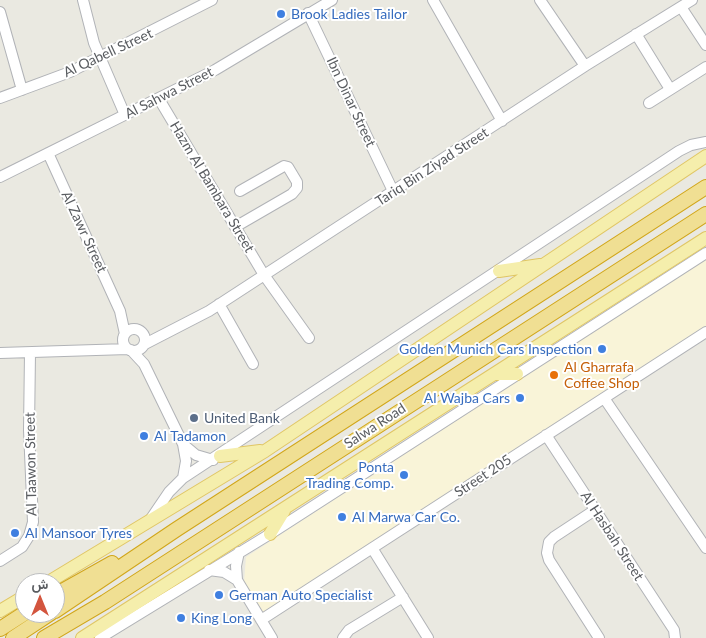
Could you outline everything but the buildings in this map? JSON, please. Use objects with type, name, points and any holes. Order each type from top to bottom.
[{"type":"highway","name":"Salwa Road","points":[[65,604],[177,529],[706,187]]},
{"type":"highway","name":"Salwa Road","points":[[44,638],[105,602],[706,214]]},
{"type":"highway","points":[[65,590],[177,529]]},
{"type":"highway","points":[[60,638],[105,602]]},
{"type":"highway","points":[[0,629],[15,619]]},
{"type":"highway","points":[[13,638],[36,623]]},
{"type":"main road","points":[[64,573],[265,451],[706,156]]},
{"type":"main road","name":"Salwa Road","points":[[82,638],[706,238]]},
{"type":"main road","points":[[499,271],[545,264]]},
{"type":"main road","points":[[494,374],[518,374]]},
{"type":"main road","points":[[217,458],[265,451]]},
{"type":"main road","points":[[270,534],[287,507]]},
{"type":"main road","points":[[0,611],[15,602]]},
{"type":"main road","points":[[106,623],[132,617]]},
{"type":"street","points":[[83,0],[94,42],[126,115]]},
{"type":"street","name":"Al Qabell Street","points":[[0,98],[101,57],[212,0]]},
{"type":"street","name":"Al Sahwa Street","points":[[0,177],[215,70],[332,0]]},
{"type":"street","points":[[433,0],[502,121]]},
{"type":"street","points":[[540,0],[585,66]]},
{"type":"street","name":"Tariq Bin Ziyad Street","points":[[144,345],[170,330],[195,319],[219,304],[585,66],[692,0]]},
{"type":"street","points":[[682,7],[706,45]]},
{"type":"street","name":"Ibn Dinar Street","points":[[308,14],[393,192]]},
{"type":"street","points":[[0,15],[22,90]]},
{"type":"street","points":[[636,34],[670,89]]},
{"type":"street","points":[[649,103],[706,68]]},
{"type":"street","name":"Hazm Al Bambara Street","points":[[159,99],[264,275],[309,338]]},
{"type":"street","points":[[148,522],[169,492],[183,478],[217,458],[679,151],[691,145],[706,142]]},
{"type":"street","name":"Al Zawr Street","points":[[48,154],[120,311],[124,335]]},
{"type":"street","points":[[234,227],[292,194],[297,188],[297,182],[288,167],[284,166],[240,191]]},
{"type":"street","points":[[100,638],[270,534],[706,253]]},
{"type":"street","points":[[219,304],[254,364]]},
{"type":"street","name":"Al Zawr Street","points":[[120,311],[140,330]]},
{"type":"street","points":[[106,349],[130,329],[140,330],[146,338],[144,364]]},
{"type":"street","name":"Tariq Bin Ziyad Street","points":[[140,330],[170,330]]},
{"type":"street","name":"Street 205","points":[[261,620],[706,332]]},
{"type":"street","points":[[124,335],[124,344],[144,364],[183,444],[186,461],[183,478]]},
{"type":"street","points":[[0,353],[106,349],[138,350],[144,345]]},
{"type":"street","name":"Al Taawon Street","points":[[0,561],[22,547],[29,536],[33,522],[29,430],[30,353]]},
{"type":"street","points":[[604,398],[706,548]]},
{"type":"street","name":"Al Hasbah Street","points":[[546,435],[674,630],[675,638]]},
{"type":"street","points":[[183,444],[196,455],[217,458]]},
{"type":"street","points":[[595,510],[554,537],[549,542],[547,553],[549,560],[600,638]]},
{"type":"street","points":[[372,548],[428,638]]},
{"type":"street","points":[[240,552],[236,566],[237,580],[272,638]]},
{"type":"street","points":[[209,570],[224,572],[237,580]]},
{"type":"street","points":[[343,638],[349,630],[403,597]]},
{"type":"shaded area","points":[[706,259],[706,328],[262,614],[244,582],[246,557]]},
{"type":"place","name":"Brook Ladies Tailor","points":[[281,14]]},
{"type":"place","name":"Golden Munich Cars Inspection","points":[[602,349]]},
{"type":"place","name":"Al Gharrafa Coffee Shop","points":[[554,375]]},
{"type":"place","name":"Al Wajba Cars","points":[[520,398]]},
{"type":"place","name":"United Bank","points":[[194,418]]},
{"type":"place","name":"Al Tadamon","points":[[144,436]]},
{"type":"place","name":"Ponta Trading Comp.","points":[[404,475]]},
{"type":"place","name":"Al Marwa Car Co.","points":[[342,517]]},
{"type":"place","name":"Al Mansoor Tyres","points":[[15,533]]},
{"type":"place","name":"German Auto Specialist","points":[[219,595]]},
{"type":"place","name":"King Long","points":[[181,618]]}]
